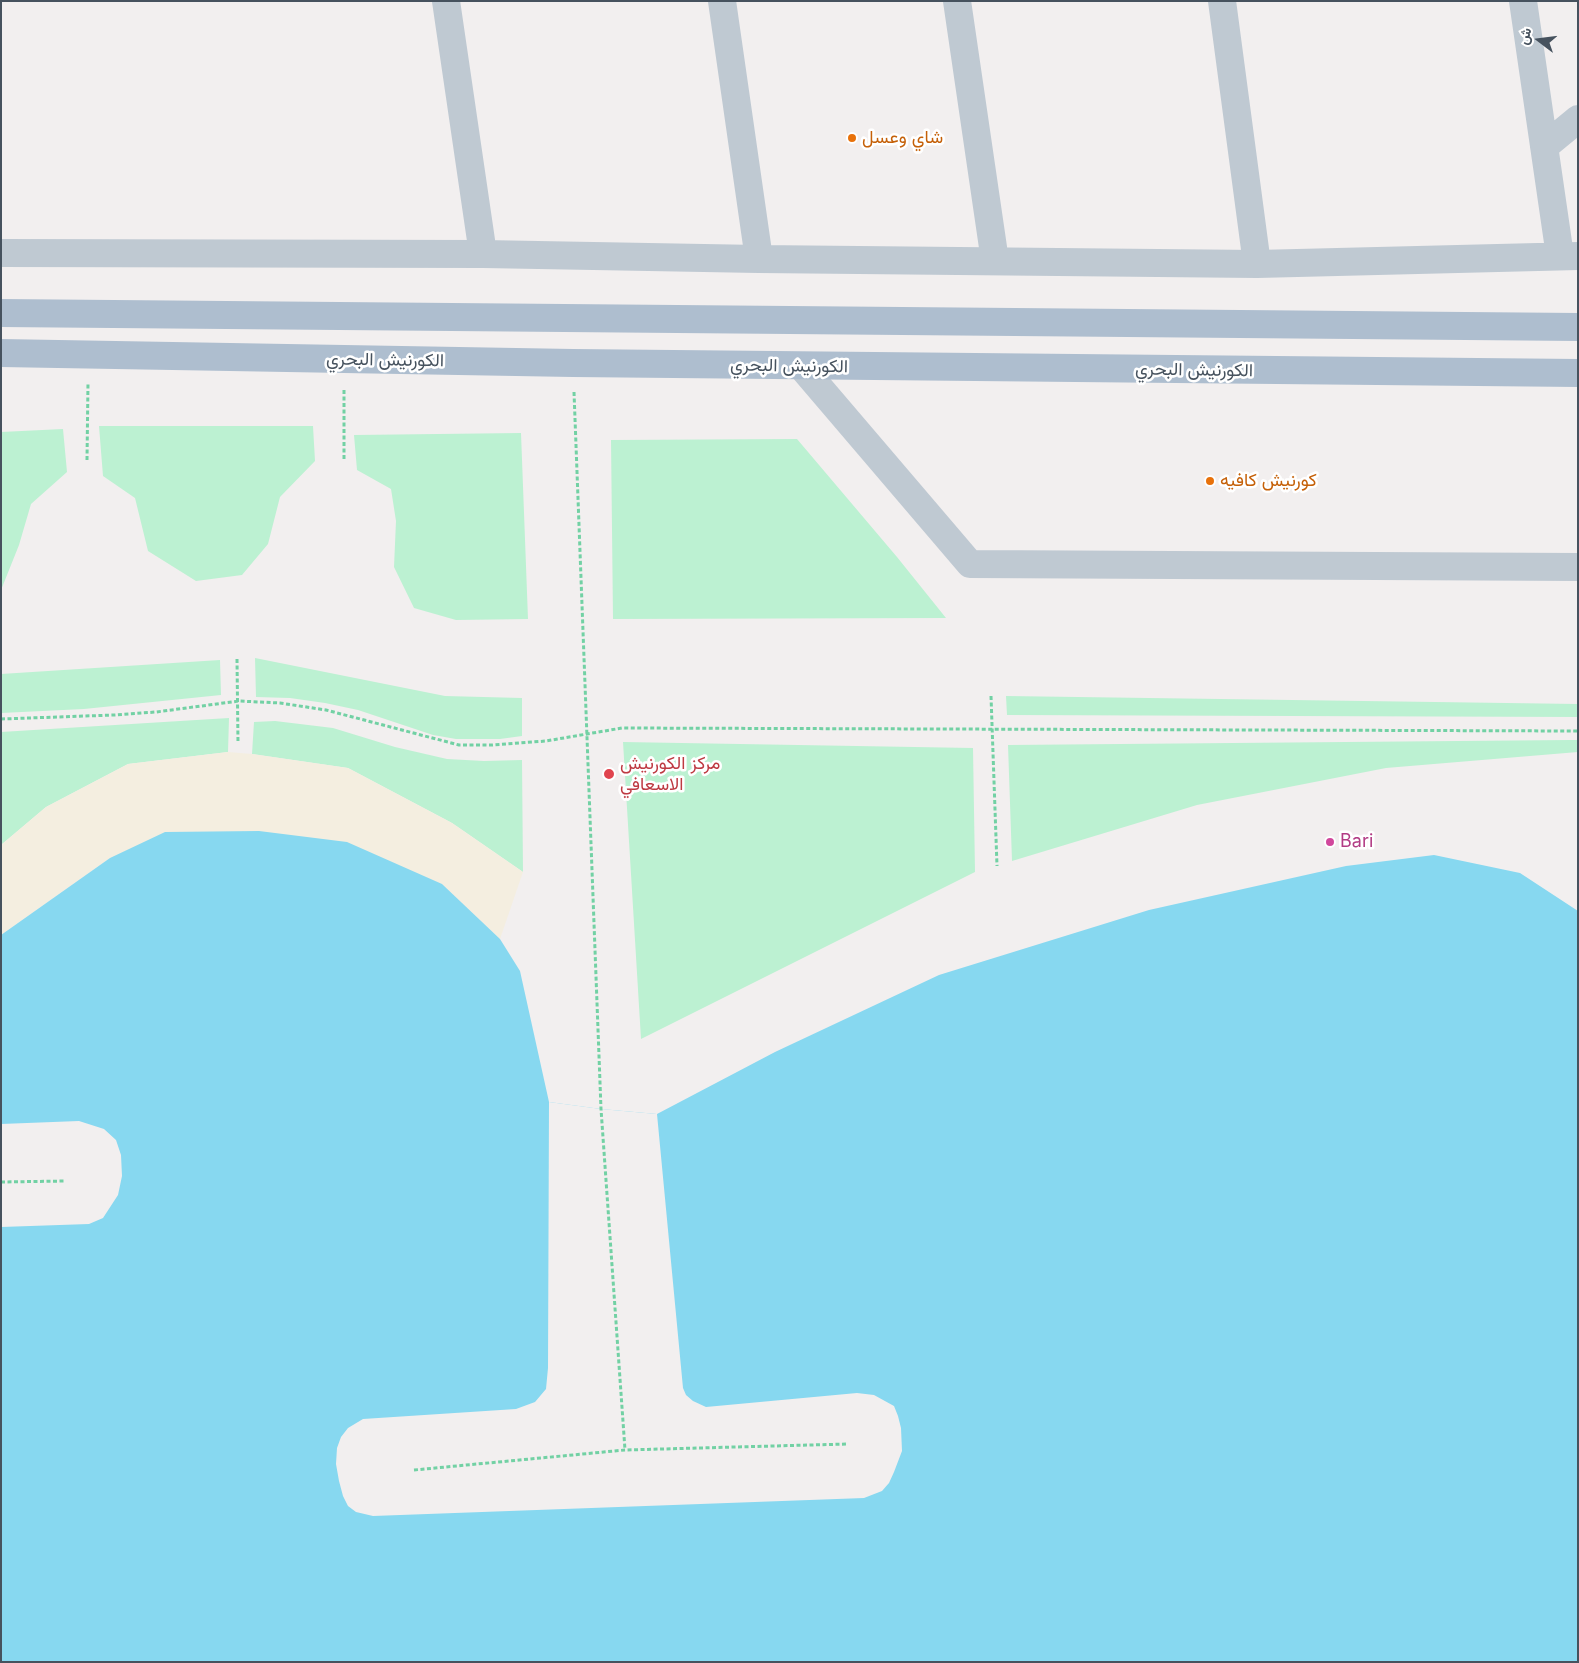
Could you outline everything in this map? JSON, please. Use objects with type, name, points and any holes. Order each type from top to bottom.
[{"type":"main road","points":[[1,313],[1578,327]]},
{"type":"main road","name":"الكورنيش البحري","points":[[1,353],[801,366],[1578,373]]},
{"type":"street","points":[[446,1],[483,254]]},
{"type":"street","points":[[722,1],[759,259]]},
{"type":"street","points":[[957,1],[994,261]]},
{"type":"street","points":[[1222,1],[1257,264]]},
{"type":"street","points":[[1,253],[483,254],[1257,264],[1569,256],[1544,147],[1523,1]]},
{"type":"street","points":[[1544,147],[1578,119]]},
{"type":"street","points":[[801,366],[970,564],[1578,567]]},
{"type":"path","points":[[87,355],[87,460]]},
{"type":"path","points":[[344,359],[344,459]]},
{"type":"path","points":[[573,363],[590,863],[601,1109],[625,1450]]},
{"type":"path","points":[[237,659],[238,742]]},
{"type":"path","points":[[992,696],[997,866]]},
{"type":"path","points":[[1,718],[114,715],[156,712],[239,701],[280,703],[326,710],[459,745],[492,745],[546,741],[622,728],[1578,731]]},
{"type":"path","points":[[1,1182],[65,1181]]},
{"type":"path","points":[[414,1470],[625,1450],[847,1444]]},
{"type":"green space","points":[[99,426],[313,426],[315,461],[280,497],[268,544],[242,575],[196,581],[148,551],[135,498],[103,476]]},
{"type":"green space","points":[[63,429],[67,472],[31,504],[19,545],[1,590],[1,432]]},
{"type":"green space","points":[[521,433],[528,619],[456,620],[414,608],[394,567],[396,521],[391,489],[357,470],[354,435]]},
{"type":"green space","points":[[797,439],[946,618],[613,619],[611,440]]},
{"type":"green space","points":[[255,658],[445,696],[522,698],[522,736],[500,739],[456,739],[433,735],[358,710],[325,703],[290,698],[256,697]]},
{"type":"green space","points":[[220,660],[221,695],[84,709],[1,713],[1,674]]},
{"type":"green space","points":[[1006,696],[1578,704],[1578,717],[1007,715]]},
{"type":"green space","points":[[229,718],[228,752],[128,764],[46,807],[1,845],[1,732]]},
{"type":"green space","points":[[275,721],[333,728],[395,747],[447,759],[484,761],[522,760],[523,872],[452,823],[348,768],[252,754],[254,722]]},
{"type":"green space","points":[[1578,740],[1578,752],[1386,768],[1197,805],[1012,861],[1008,745]]},
{"type":"green space","points":[[623,742],[973,748],[975,872],[641,1039]]},
{"type":"sand","points":[[228,752],[348,768],[452,823],[523,872],[500,939],[442,884],[110,858],[1,935],[1,845],[46,807],[128,764]]},
{"type":"water","points":[[259,831],[347,842],[442,884],[500,939],[520,971],[549,1102],[657,1114],[775,1052],[939,975],[1149,910],[1346,866],[1434,855],[1520,873],[1578,911],[1578,1662],[1,1662],[1,935],[110,858],[165,832]]},
{"type":"pier","points":[[549,1102],[657,1114],[683,1388],[686,1395],[693,1401],[706,1407],[857,1393],[874,1395],[894,1406],[901,1428],[902,1451],[889,1483],[882,1491],[864,1498],[373,1516],[356,1512],[348,1506],[339,1481],[336,1464],[337,1448],[341,1437],[348,1428],[363,1419],[516,1409],[535,1402],[546,1389],[548,1368]]},
{"type":"pier","points":[[79,1121],[104,1129],[116,1140],[121,1155],[122,1176],[118,1195],[103,1218],[89,1224],[1,1227],[1,1124]]},
{"type":"place","name":"شاي وعسل","points":[[852,138]]},
{"type":"place","name":"كورنيش كافيه","points":[[1210,481]]},
{"type":"place","name":"مركز الكورنيش الاسعافي","points":[[609,774]]},
{"type":"place","name":"Bari","points":[[1330,842]]}]
